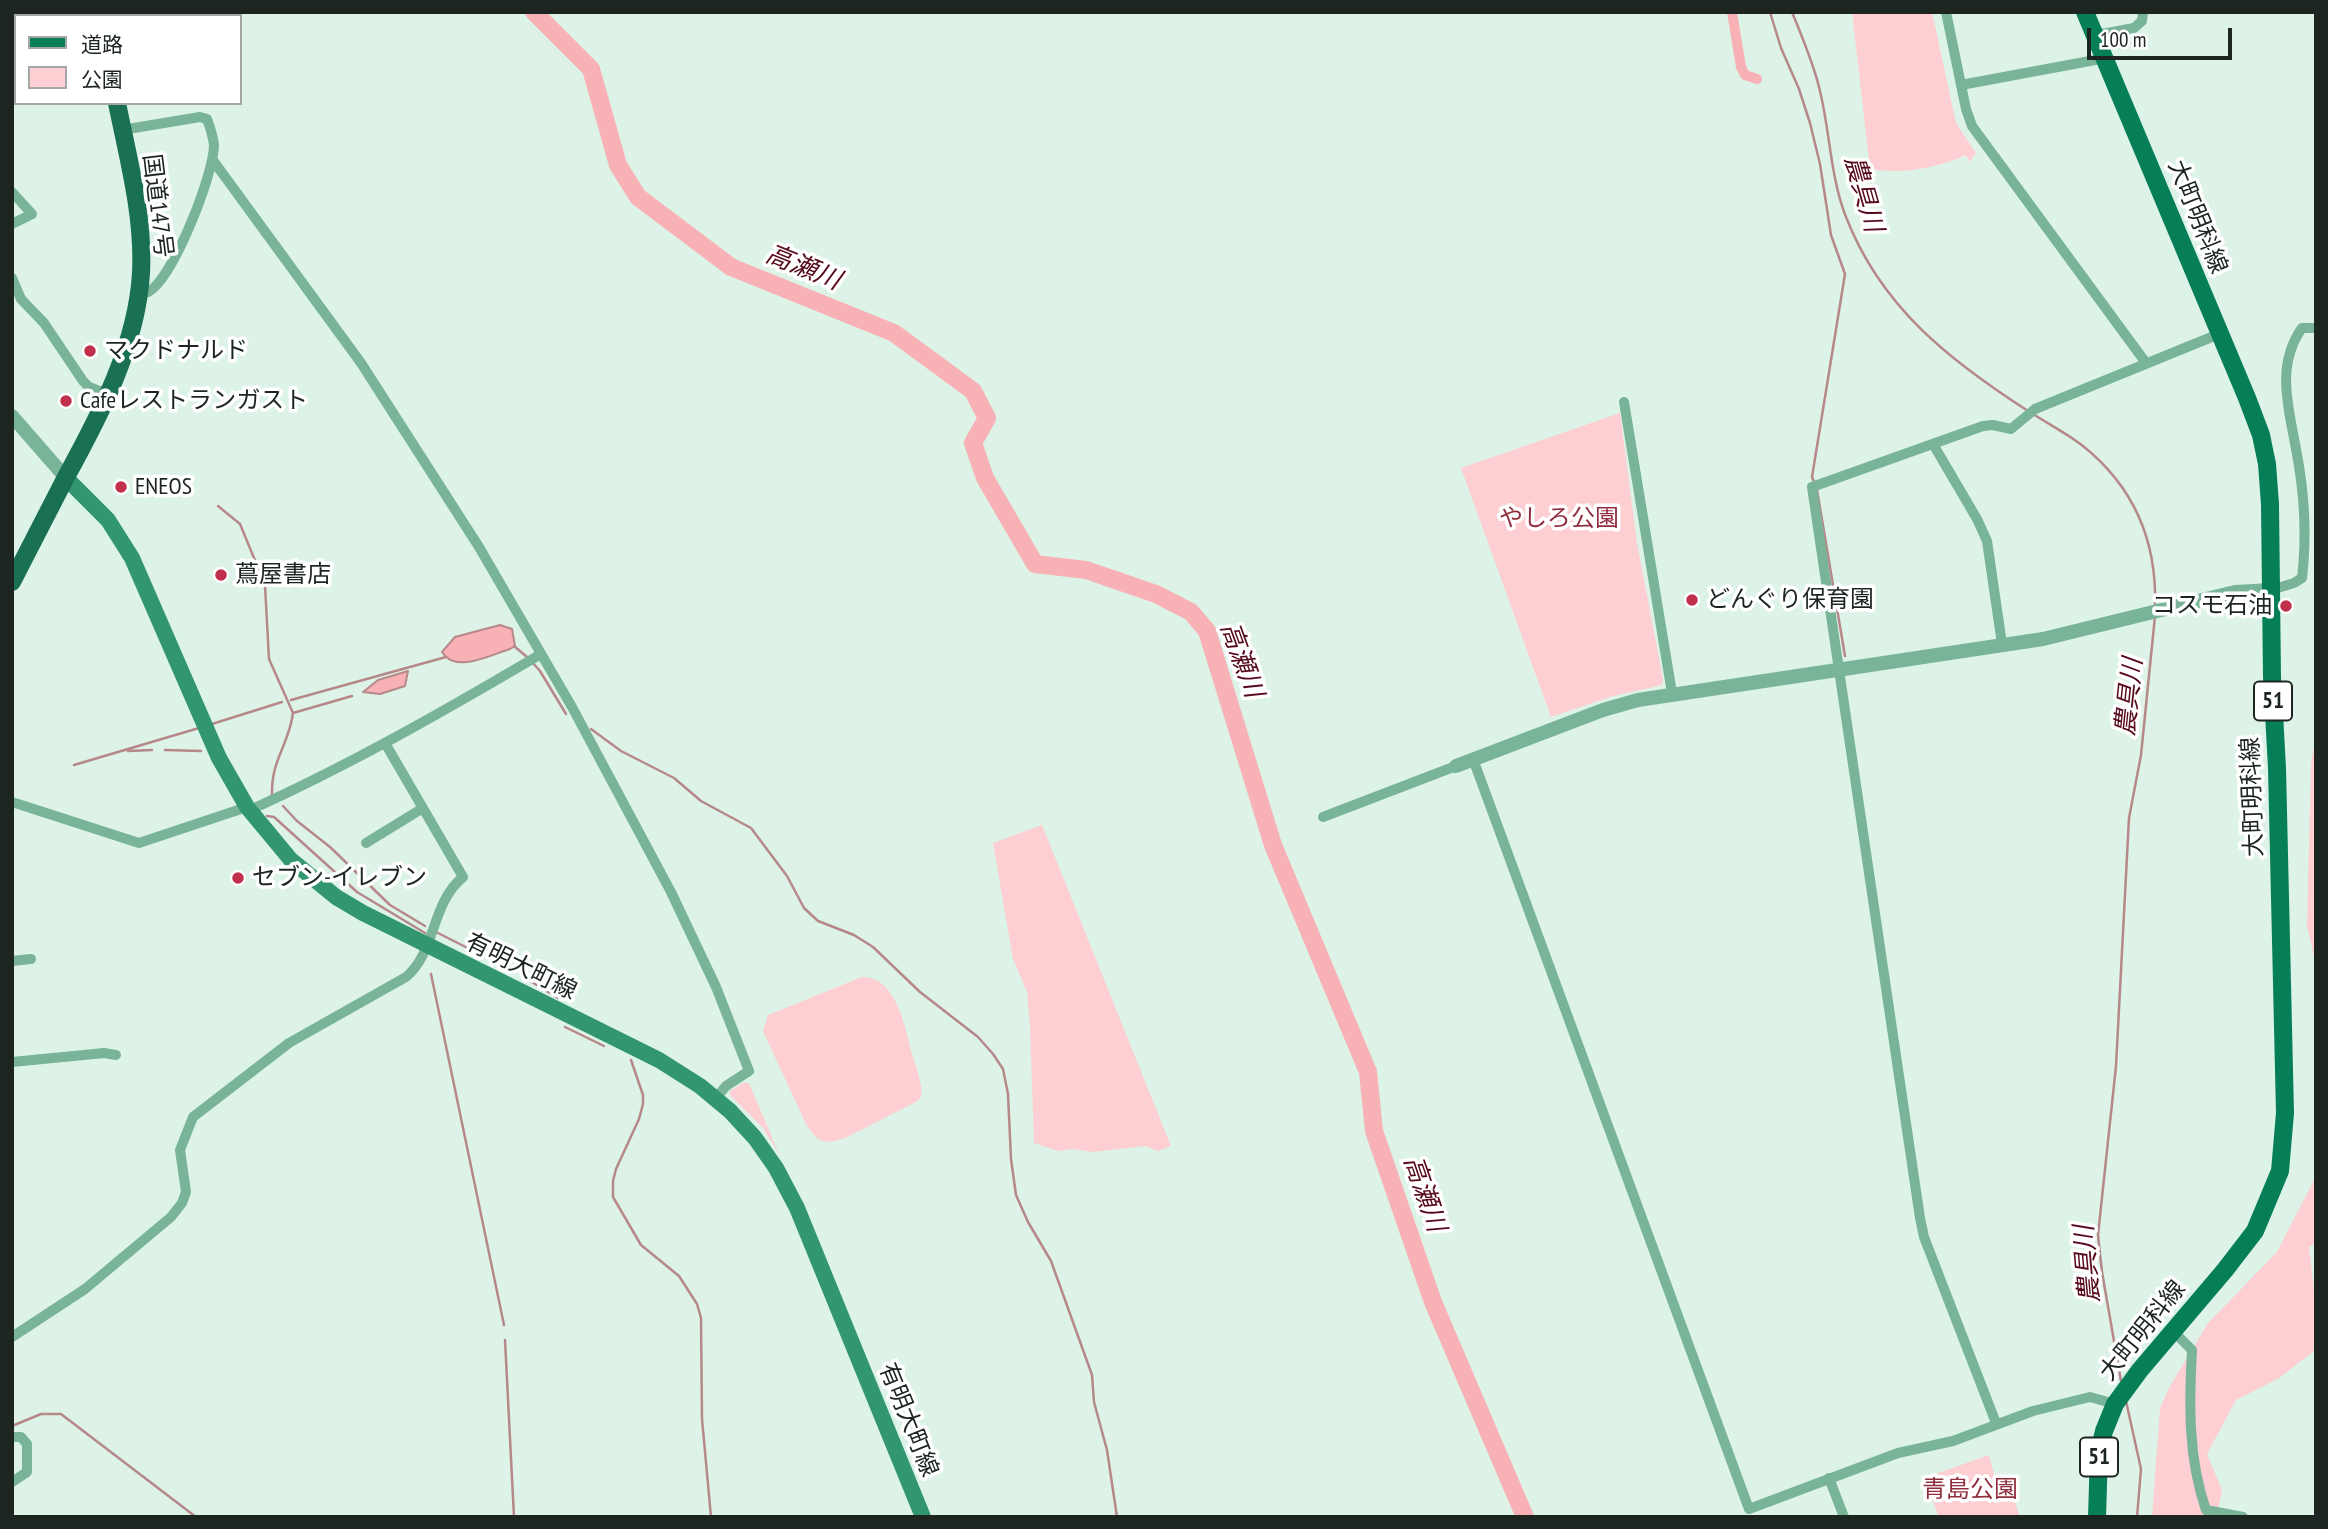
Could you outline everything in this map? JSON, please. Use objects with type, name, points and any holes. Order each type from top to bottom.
[{"type":"highway","name":"国道147号","points":[[12,582],[107,394],[130,335],[139,291],[141,253],[138,214],[117,105]]},
{"type":"main road","name":"大町明科線","points":[[2085,12],[2261,435],[2267,464],[2285,1100],[2280,1171],[2255,1231],[2134,1377],[2116,1402],[2106,1424],[2099,1452],[2097,1517]]},
{"type":"main road","name":"有明大町線","points":[[66,478],[108,520],[132,558],[209,735],[249,808],[277,845],[312,878],[363,913],[659,1060],[684,1075],[716,1098],[755,1138],[785,1184],[923,1517]]},
{"type":"street","points":[[1946,12],[1968,117],[1976,134],[2146,363]]},
{"type":"street","points":[[2093,29],[2102,34],[2134,27],[2142,21],[2143,12]]},
{"type":"street","points":[[1961,85],[2106,58]]},
{"type":"street","points":[[122,130],[200,117],[207,119],[214,145],[212,159],[181,246],[159,284],[148,292],[139,291]]},
{"type":"street","points":[[212,159],[361,363],[459,512],[541,654],[671,892],[716,987],[749,1071],[726,1086],[716,1098]]},
{"type":"street","points":[[12,192],[32,214],[12,225]]},
{"type":"street","points":[[12,278],[21,299],[44,323],[83,381],[89,387],[107,394]]},
{"type":"street","points":[[1323,817],[1603,710],[1672,693],[2055,636],[2235,592],[2271,590],[2294,583],[2301,578],[2305,550],[2297,449],[2285,394],[2292,346],[2302,328],[2316,328]]},
{"type":"street","points":[[1996,1423],[1924,1237],[1846,730],[1812,487],[1989,425],[2008,429],[2015,427],[2035,409],[2219,334]]},
{"type":"street","points":[[1624,402],[1672,693]]},
{"type":"street","points":[[12,416],[66,478]]},
{"type":"street","points":[[1933,444],[1987,541],[2002,644]]},
{"type":"street","points":[[12,802],[139,843],[288,794],[385,743],[541,654]]},
{"type":"street","points":[[12,1337],[85,1289],[171,1217],[186,1192],[180,1150],[194,1116],[289,1043],[406,977],[417,967],[444,900],[463,877],[385,743]]},
{"type":"street","points":[[1473,760],[1749,1509],[1898,1453],[1952,1441],[1996,1423],[2090,1397],[2116,1402]]},
{"type":"street","points":[[366,844],[423,808]]},
{"type":"street","points":[[12,961],[30,959]]},
{"type":"street","points":[[12,1062],[104,1052],[117,1055]]},
{"type":"street","points":[[2174,1331],[2192,1350],[2192,1454],[2196,1483],[2206,1510],[2243,1517]]},
{"type":"street","points":[[12,1437],[21,1437],[27,1444],[27,1472],[12,1482]]},
{"type":"street","points":[[1829,1478],[1844,1517]]},
{"type":"green space","points":[[1852,12],[1932,12],[1956,123],[1976,153],[1970,162],[1966,155],[1919,169],[1870,169]]},
{"type":"green space","name":"やしろ公園","points":[[1620,413],[1637,543],[1662,685],[1613,696],[1551,717],[1461,468]]},
{"type":"green space","points":[[2316,734],[2316,965],[2307,926],[2311,764]]},
{"type":"green space","points":[[1042,825],[1171,1146],[1158,1151],[1145,1146],[1093,1152],[1073,1149],[1058,1151],[1034,1143],[1027,992],[1013,959],[993,843]]},
{"type":"green space","points":[[862,977],[874,979],[884,985],[897,1005],[919,1075],[921,1097],[845,1138],[831,1142],[821,1140],[805,1122],[763,1031],[768,1015]]},
{"type":"green space","points":[[743,1083],[749,1083],[779,1154],[763,1128],[730,1095],[730,1091]]},
{"type":"green space","points":[[2316,1176],[2316,1243],[2309,1247],[2316,1307],[2314,1351],[2279,1378],[2236,1400],[2207,1454],[2222,1490],[2217,1517],[2152,1517],[2160,1408],[2170,1386],[2208,1323],[2277,1252]]},
{"type":"green space","name":"青島公園","points":[[1989,1455],[1997,1486],[2009,1484],[2020,1517],[1939,1517],[1924,1478]]},
{"type":"shaded area","points":[[500,625],[512,629],[515,646],[510,649],[464,662],[455,662],[442,652],[455,637]]},
{"type":"shaded area","points":[[408,671],[405,686],[380,694],[363,692],[378,680]]},
{"type":"waterway","name":"高瀬川","points":[[534,12],[591,69],[618,165],[638,197],[731,267],[894,333],[973,391],[987,418],[973,443],[985,478],[1035,564],[1086,570],[1156,594],[1191,612],[1207,631],[1273,845],[1368,1072],[1374,1131],[1433,1302],[1525,1517]]},
{"type":"waterway","points":[[1732,12],[1741,67],[1745,75],[1757,79]]},
{"type":"waterway","points":[[1770,12],[1810,123],[1820,164],[1831,235],[1845,274],[1812,477],[1815,484]]},
{"type":"waterway","name":"農具川","points":[[1792,12],[1819,87],[1841,202],[1861,249],[1878,278],[1898,304],[1945,351],[2028,411]]},
{"type":"waterway","name":"農具川","points":[[2033,414],[2083,446],[2101,462],[2129,498],[2147,538],[2155,582],[2155,606]]},
{"type":"waterway","points":[[1817,490],[1845,656]]},
{"type":"waterway","points":[[218,506],[240,524],[265,586],[269,659],[293,713],[352,696]]},
{"type":"waterway","name":"農具川","points":[[2121,1381],[2098,1235],[2116,1066],[2129,818],[2141,755],[2155,616]]},
{"type":"waterway","points":[[514,646],[527,657]]},
{"type":"waterway","points":[[291,700],[446,657]]},
{"type":"waterway","points":[[532,662],[566,714]]},
{"type":"waterway","points":[[212,724],[282,702]]},
{"type":"waterway","points":[[272,795],[274,772],[293,713]]},
{"type":"waterway","points":[[74,765],[199,728]]},
{"type":"waterway","points":[[591,729],[621,751],[674,778],[701,801],[751,828],[787,876],[804,908],[818,921],[854,935],[873,947],[920,992],[978,1037],[993,1054],[1003,1069],[1008,1094],[1011,1159],[1016,1195],[1051,1261],[1092,1375],[1094,1402],[1107,1450],[1117,1517]]},
{"type":"waterway","points":[[128,751],[152,750]]},
{"type":"waterway","points":[[165,750],[201,751]]},
{"type":"waterway","points":[[283,806],[390,905],[425,926]]},
{"type":"waterway","points":[[267,816],[274,817],[357,892],[425,933]]},
{"type":"waterway","points":[[436,932],[515,972]]},
{"type":"waterway","points":[[431,974],[504,1325]]},
{"type":"waterway","points":[[522,976],[558,998]]},
{"type":"waterway","points":[[565,1027],[604,1046]]},
{"type":"waterway","points":[[631,1060],[643,1095],[643,1104],[616,1169],[613,1197],[641,1245],[679,1276],[697,1304],[701,1318],[702,1419],[711,1517]]},
{"type":"waterway","points":[[505,1340],[514,1517]]},
{"type":"waterway","name":"農具川","points":[[2126,1401],[2141,1469],[2137,1517]]},
{"type":"waterway","points":[[12,1426],[41,1414],[61,1414],[196,1517]]},
{"type":"place","name":"マクドナルド","points":[[90,351]]},
{"type":"place","name":"Cafeレストランガスト","points":[[66,401]]},
{"type":"place","name":"ENEOS","points":[[121,487]]},
{"type":"place","name":"蔦屋書店","points":[[221,575]]},
{"type":"place","name":"どんぐり保育園","points":[[1692,600]]},
{"type":"place","name":"コスモ石油","points":[[2286,606]]},
{"type":"place","name":"セブン-イレブン","points":[[238,878]]}]
